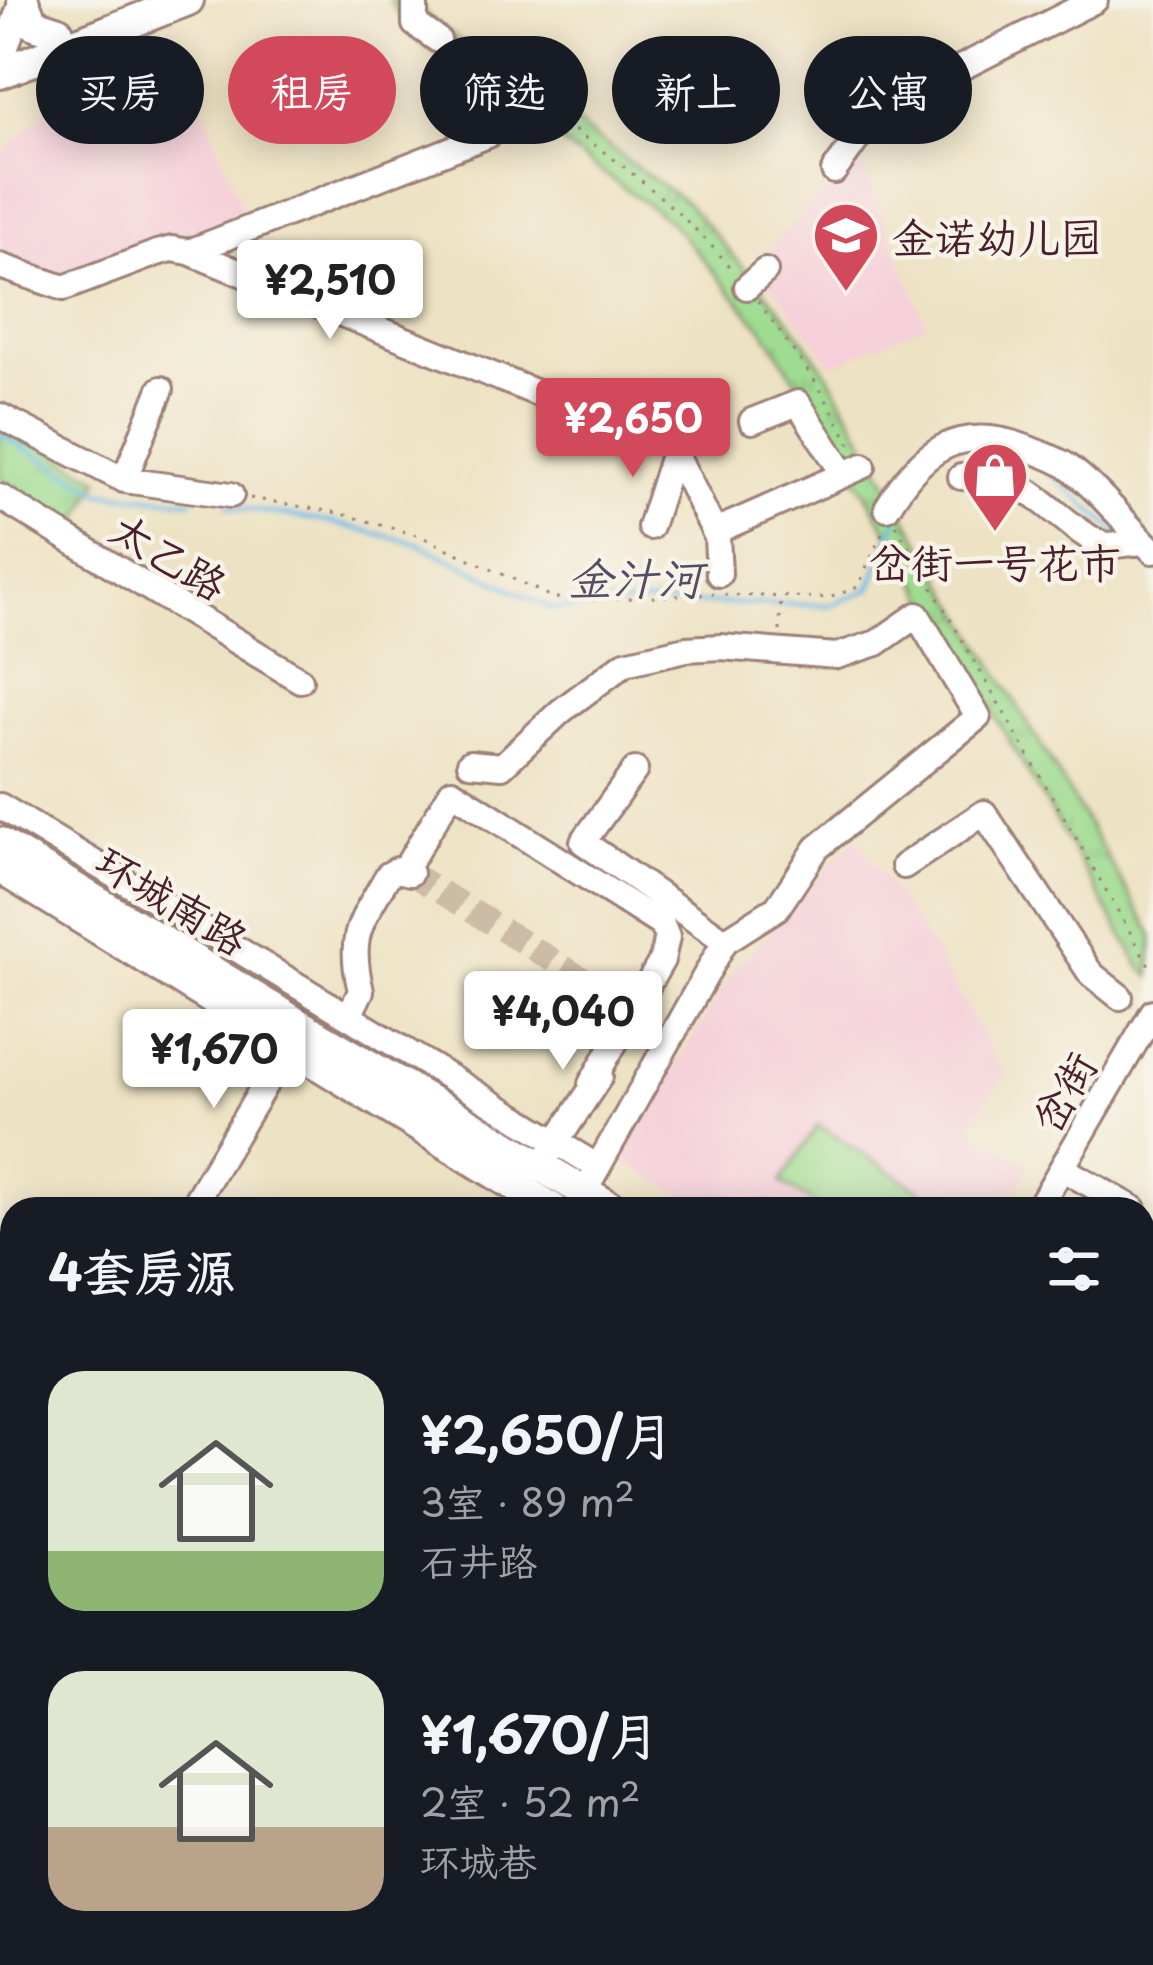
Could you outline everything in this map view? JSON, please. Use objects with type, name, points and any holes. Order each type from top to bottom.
[{"type":"main road","points":[[22,0],[32,23],[58,32]]},
{"type":"main road","points":[[2,61],[58,32],[142,0]]},
{"type":"main road","points":[[2,61],[188,0]]},
{"type":"main road","name":"环城南路","points":[[0,843],[549,1154],[591,1179],[605,1197]]},
{"type":"main road","name":"环城南路","points":[[0,867],[534,1197]]},
{"type":"street","points":[[2,61],[22,0]]},
{"type":"street","points":[[415,0],[415,24],[432,36]]},
{"type":"street","points":[[834,171],[865,128],[891,103],[1095,0]]},
{"type":"street","points":[[188,252],[467,144]]},
{"type":"street","points":[[0,266],[64,287],[157,253],[188,252],[618,426],[656,414],[717,537],[718,574]]},
{"type":"street","points":[[124,480],[161,389]]},
{"type":"street","points":[[725,527],[853,470],[798,403],[752,421]]},
{"type":"street","points":[[0,416],[124,480],[231,495]]},
{"type":"street","points":[[892,518],[905,477],[942,447],[982,438],[1006,441],[1062,462],[1103,497],[1148,546]]},
{"type":"street","points":[[650,527],[674,452]]},
{"type":"street","points":[[961,477],[982,473],[1024,486],[1105,546],[1148,546]]},
{"type":"street","name":"太乙路","points":[[0,497],[300,680]]},
{"type":"street","points":[[470,763],[502,766],[561,711],[625,663],[686,649],[721,647],[836,656],[878,643],[917,615],[978,717],[817,848],[776,908],[725,941],[591,1179]]},
{"type":"street","points":[[635,770],[583,842],[725,941]]},
{"type":"street","points":[[0,806],[349,1016],[549,1154],[662,959],[667,937],[662,925],[452,791],[407,872],[388,875],[356,932],[354,962],[361,992],[349,1016]]},
{"type":"street","points":[[904,866],[984,813],[1091,974],[1141,1006]]},
{"type":"street","name":"岔街","points":[[1044,1197],[1141,1006]]},
{"type":"street","points":[[591,1084],[611,1064],[640,1014]]},
{"type":"street","name":"岔街","points":[[1059,1197],[1153,1036]]},
{"type":"street","points":[[198,1197],[289,1044]]},
{"type":"street","points":[[1072,1174],[1113,1197]]},
{"type":"path","points":[[588,142],[679,209],[756,279],[819,387],[853,470]]},
{"type":"path","points":[[231,495],[339,513],[420,536],[554,598],[829,598],[858,587],[890,514],[1153,972]]},
{"type":"path","points":[[923,597],[933,591]]},
{"type":"path","points":[[780,638],[781,596]]},
{"type":"shaded area","points":[[174,28],[177,36],[153,36]]},
{"type":"shaded area","points":[[204,107],[244,213],[69,281],[43,276],[0,252],[0,156],[36,121],[36,144],[204,144]]},
{"type":"shaded area","name":"金诺幼儿园","points":[[862,163],[926,324],[833,365],[755,263],[843,174]]},
{"type":"shaded area","points":[[856,837],[923,933],[1005,1075],[968,1127],[1030,1166],[1012,1197],[684,1197],[620,1158],[733,972]]},
{"type":"green space","points":[[390,0],[416,0],[429,18],[454,36],[420,36],[420,42]]},
{"type":"green space","points":[[588,132],[687,203],[787,317],[828,374],[915,532],[1153,935],[1150,976],[767,334],[670,221],[563,144],[588,144]]},
{"type":"green space","points":[[0,422],[100,479],[77,524],[0,479]]},
{"type":"green space","points":[[818,1125],[931,1197],[804,1197],[781,1182]]},
{"type":"waterway","name":"金汁河","points":[[0,434],[102,493],[193,501]]},
{"type":"waterway","name":"金汁河","points":[[1043,467],[1120,535]]},
{"type":"waterway","name":"金汁河","points":[[228,506],[334,523],[419,544],[552,609],[647,603],[832,605],[870,589],[903,503]]},
{"type":"tunnel","points":[[410,873],[640,1014]]},
{"type":"place","name":"金诺幼儿园","points":[[846,294]]},
{"type":"place","name":"岔街一号花市","points":[[995,534]]}]
